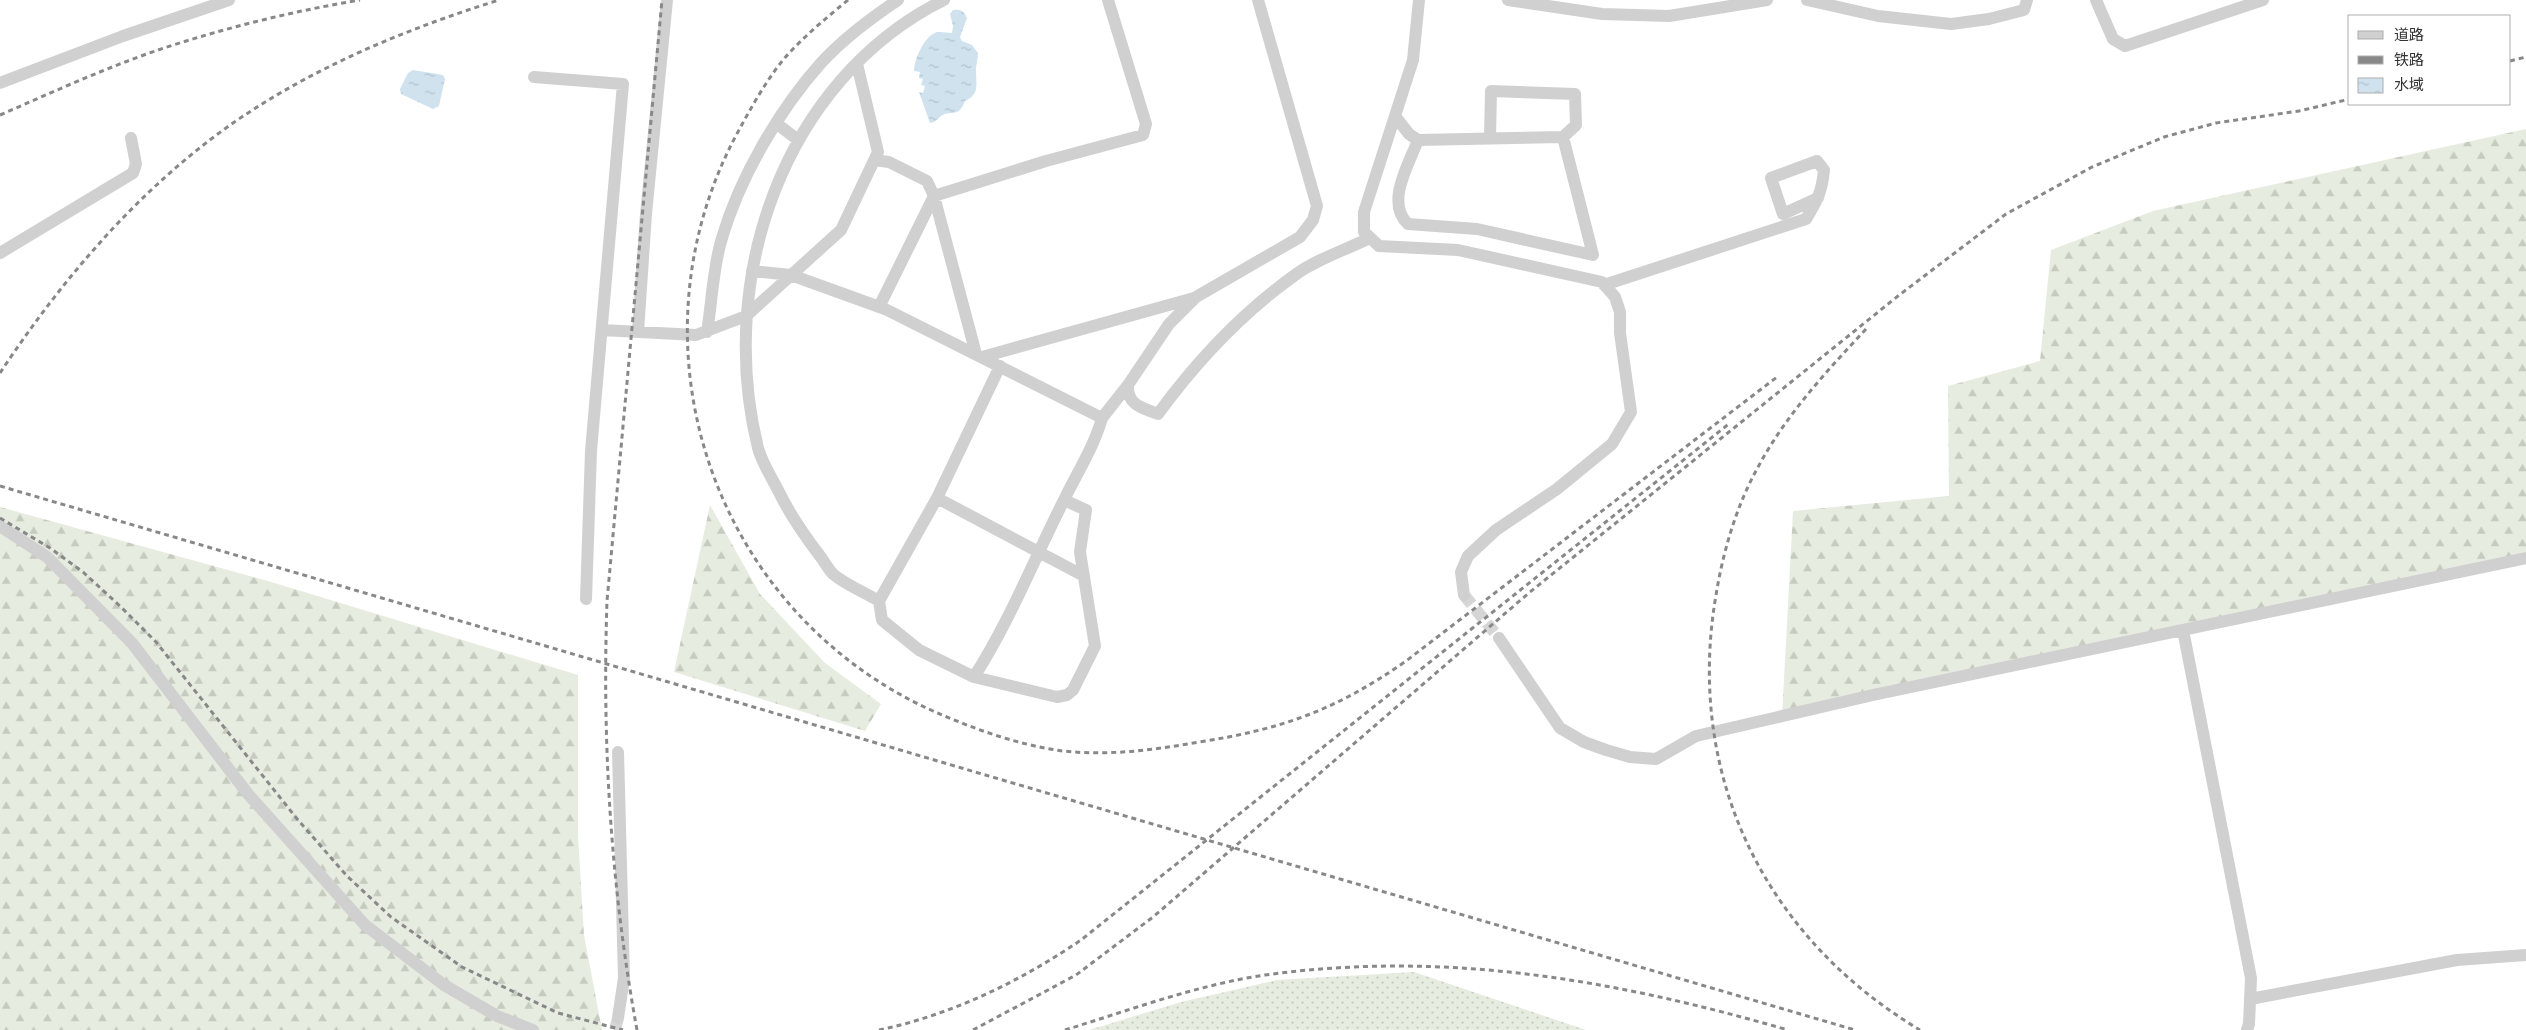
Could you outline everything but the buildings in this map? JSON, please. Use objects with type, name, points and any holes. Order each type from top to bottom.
[{"type":"street","points":[[0,83],[123,36],[228,0]]},
{"type":"street","points":[[638,332],[646,214],[667,0]]},
{"type":"street","points":[[707,332],[721,239],[738,193],[776,123],[821,63],[870,18],[898,0]]},
{"type":"street","points":[[879,601],[833,574],[790,515],[758,449],[748,392],[746,316],[754,256],[772,192],[798,140],[838,83],[884,38],[944,0]]},
{"type":"street","points":[[879,307],[934,196],[1046,161],[1143,135],[1146,124],[1108,0]]},
{"type":"street","points":[[979,356],[1196,297],[1300,237],[1313,220],[1317,206],[1258,0]]},
{"type":"street","points":[[1419,0],[1413,60],[1364,212],[1364,232],[1379,246],[1458,250],[1547,268],[1602,282],[1615,297],[1620,312],[1620,332],[1631,412],[1612,444],[1557,489],[1496,530],[1468,556],[1461,572],[1464,595]]},
{"type":"street","points":[[1508,0],[1602,14],[1669,16],[1767,0]]},
{"type":"street","points":[[1807,0],[1878,16],[1951,24],[1989,19],[2024,10],[2027,0]]},
{"type":"street","points":[[2096,0],[2113,39],[2125,46],[2263,0]]},
{"type":"street","points":[[602,330],[696,335],[746,316],[841,230],[878,152],[857,64]]},
{"type":"street","points":[[534,77],[623,84],[591,451],[586,599]]},
{"type":"street","points":[[1396,116],[1409,134],[1418,140],[1563,137],[1576,125],[1575,94],[1492,91],[1490,138]]},
{"type":"street","points":[[776,123],[798,140]]},
{"type":"street","points":[[1418,140],[1399,190],[1398,207],[1402,219],[1408,224],[1477,229],[1593,255],[1563,137]]},
{"type":"street","points":[[0,253],[133,173],[136,164],[131,138]]},
{"type":"street","points":[[874,160],[889,162],[927,181],[934,196],[979,356]]},
{"type":"street","points":[[1604,285],[1806,219],[1821,193],[1824,170],[1817,161],[1771,178],[1783,214],[1818,198]]},
{"type":"street","points":[[1128,385],[1127,396],[1132,403],[1158,414],[1195,366],[1240,321],[1296,274],[1370,238]]},
{"type":"street","points":[[752,271],[791,276],[879,307],[1102,418]]},
{"type":"street","points":[[974,677],[992,650],[1064,500],[1097,437],[1102,418],[1128,385],[1169,324],[1196,297]]},
{"type":"street","points":[[1000,366],[937,498],[879,601],[882,620],[919,650],[974,677],[1057,697],[1067,695],[1073,690],[1095,646],[1080,552],[1086,510],[1064,500]]},
{"type":"street","points":[[937,498],[1084,576]]},
{"type":"street","points":[[0,526],[47,558],[132,643],[248,794],[365,925],[444,985],[497,1016],[533,1030]]},
{"type":"street","points":[[1499,638],[1560,728],[1584,742],[1606,750],[1630,757],[1656,759],[1696,736],[1873,695],[2526,558]]},
{"type":"street","points":[[2183,630],[2251,978],[2249,1024],[2247,1030]]},
{"type":"street","points":[[618,752],[624,978],[618,1018]]},
{"type":"street","points":[[2250,999],[2457,960],[2526,955]]},
{"type":"green space","points":[[2526,129],[2526,561],[1782,717],[1793,511],[1949,496],[1948,386],[2040,361],[2051,250],[2153,211]]},
{"type":"green space","points":[[710,505],[760,594],[825,663],[881,704],[865,731],[674,672]]},
{"type":"green space","points":[[0,507],[268,581],[578,675],[578,836],[584,935],[602,1030],[0,1030]]},
{"type":"green space","points":[[1414,972],[1586,1030],[1089,1030],[1181,1002],[1277,980]]},
{"type":"water","points":[[953,10],[960,10],[966,16],[967,18],[960,37],[962,41],[972,45],[978,53],[976,88],[973,95],[965,101],[960,110],[945,114],[930,123],[919,92],[923,93],[925,86],[921,85],[923,79],[919,78],[920,72],[914,71],[914,66],[920,49],[931,35],[939,32],[952,33],[953,26],[950,14]]},
{"type":"water","points":[[413,70],[443,75],[445,79],[439,106],[433,109],[401,94],[400,89],[408,73]]},
{"type":"tunnel","points":[[1464,595],[1499,638]]},
{"type":"tunnel","points":[[615,1030],[618,1018]]},
{"type":"railway","points":[[0,115],[113,67],[183,42],[271,18],[360,0]]},
{"type":"railway","points":[[0,373],[50,303],[105,237],[166,177],[233,123],[296,84],[362,51],[464,11],[499,0]]},
{"type":"railway","points":[[637,1030],[621,923],[610,816],[606,709],[607,601],[662,0]]},
{"type":"railway","points":[[848,0],[798,44],[783,60],[754,103],[739,130],[705,212],[689,296],[690,381],[709,462],[743,539],[793,608],[856,666],[933,711],[949,718],[996,736],[1029,745],[1063,751],[1097,753],[1148,750],[1229,737],[1283,724],[1308,715],[1356,692],[1406,661],[1777,377]]},
{"type":"railway","points":[[2511,61],[2526,57]]},
{"type":"railway","points":[[973,1030],[1076,975],[1153,917],[1530,592],[1898,296],[2006,214],[2092,167],[2164,137],[2216,123],[2299,111],[2348,99]]},
{"type":"railway","points":[[1866,329],[1821,379],[1780,431],[1749,484],[1737,514],[1722,563],[1716,595],[1709,661],[1713,725],[1726,787],[1748,845],[1779,899],[1818,948],[1865,992],[1920,1030]]},
{"type":"railway","points":[[879,1030],[906,1024],[959,1006],[984,995],[1010,983],[1081,940],[1730,423]]},
{"type":"railway","points":[[0,486],[1855,1030]]},
{"type":"railway","points":[[0,518],[50,548],[83,572],[156,642],[298,820],[347,876],[391,917],[462,967],[558,1013],[623,1030]]},
{"type":"railway","points":[[1065,1030],[1164,999],[1240,979],[1332,968],[1399,966],[1464,968],[1530,974],[1594,984],[1723,1012],[1788,1030]]}]
